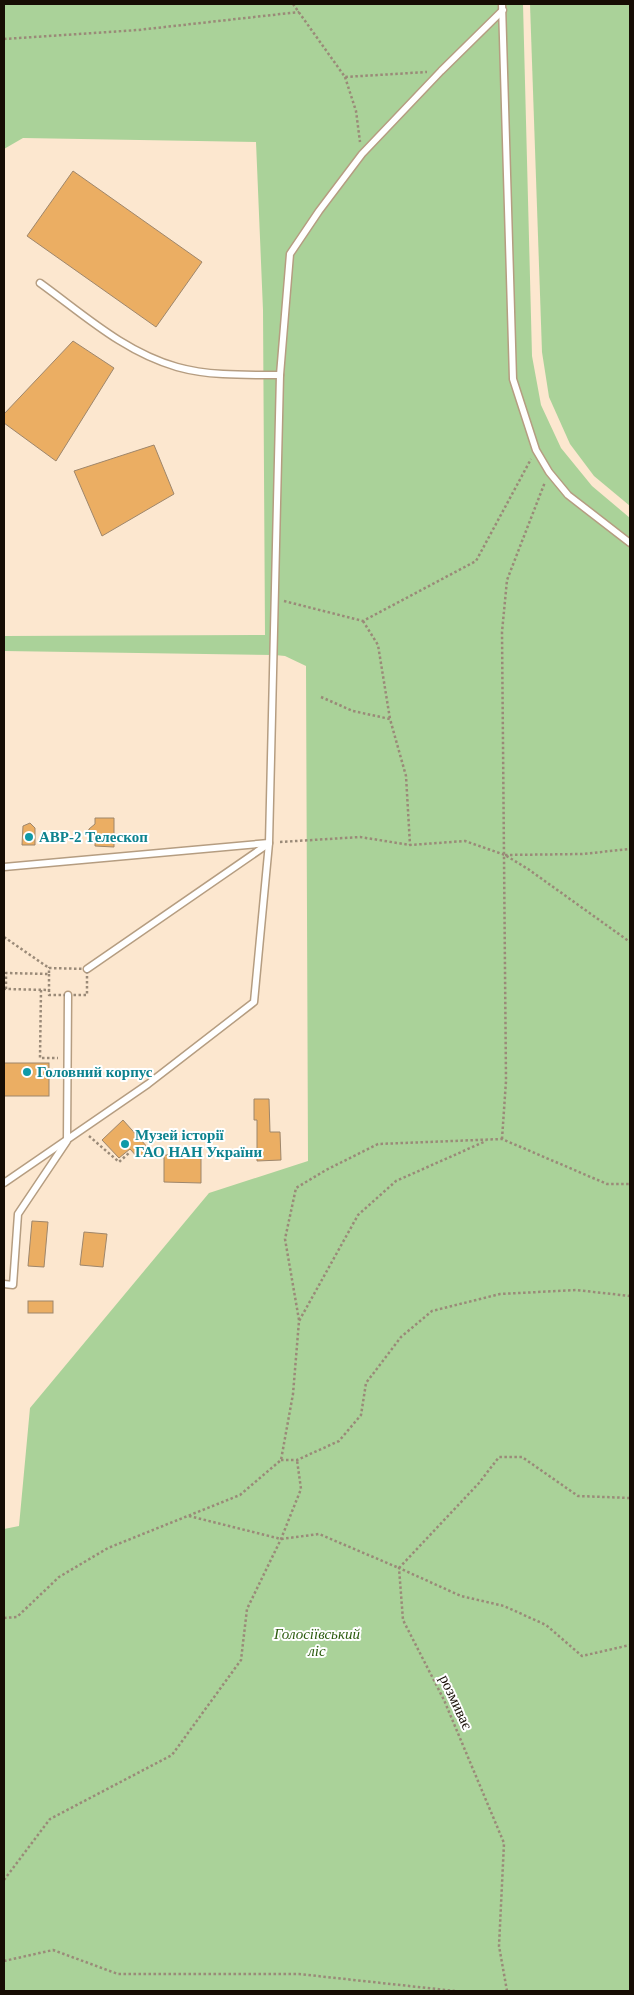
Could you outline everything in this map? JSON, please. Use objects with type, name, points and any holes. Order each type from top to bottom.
[{"type":"lane","points":[[4,1183],[148,1084],[254,1002],[269,843],[280,375],[290,254],[319,210],[362,154],[502,7]]},
{"type":"lane","points":[[502,7],[513,378],[536,450],[549,472],[568,495],[630,543]]},
{"type":"lane","points":[[40,282],[118,341],[148,356],[178,367],[212,373],[280,375]]},
{"type":"lane","points":[[4,867],[269,843]]},
{"type":"lane","points":[[87,968],[269,843]]},
{"type":"lane","points":[[4,1284],[13,1284],[18,1214],[67,1141],[68,995]]},
{"type":"path","points":[[293,4],[345,78],[356,111],[362,154]]},
{"type":"path","points":[[4,39],[138,30],[299,12]]},
{"type":"path","points":[[345,78],[441,71]]},
{"type":"path","points":[[276,599],[363,621],[476,561],[536,450]]},
{"type":"path","points":[[502,1139],[506,1081],[502,632],[507,580],[549,472]]},
{"type":"path","points":[[363,621],[378,645],[390,719],[406,776],[410,845]]},
{"type":"path","points":[[321,697],[353,711],[390,719]]},
{"type":"path","points":[[269,843],[360,837],[410,845],[464,841],[504,855],[528,869],[630,942]]},
{"type":"path","points":[[504,855],[582,854],[630,849]]},
{"type":"path","points":[[4,937],[49,968],[87,968],[87,995],[49,995],[49,968]]},
{"type":"path","points":[[49,974],[6,974],[5,982],[6,989],[49,990]]},
{"type":"path","points":[[41,990],[40,1058],[68,1058]]},
{"type":"path","points":[[83,1130],[119,1162],[129,1153]]},
{"type":"path","points":[[4,1618],[17,1617],[59,1578],[108,1548],[240,1495],[281,1460],[293,1394],[300,1321],[285,1239],[296,1188],[326,1170],[378,1144],[502,1139],[607,1184],[630,1184]]},
{"type":"path","points":[[300,1321],[358,1215],[396,1181],[486,1141]]},
{"type":"path","points":[[281,1460],[297,1460],[339,1441],[361,1416],[366,1383],[401,1336],[432,1311],[500,1294],[576,1290],[630,1296]]},
{"type":"path","points":[[399,1568],[479,1483],[499,1456],[522,1457],[578,1496],[630,1498]]},
{"type":"path","points":[[4,1880],[50,1819],[172,1755],[241,1660],[247,1609],[281,1538],[301,1489],[297,1460]]},
{"type":"path","points":[[187,1516],[281,1538],[319,1534],[461,1596],[504,1606],[546,1624],[582,1656],[630,1645]]},
{"type":"path","name":"розмиває","points":[[399,1568],[403,1620],[444,1700],[504,1843],[499,1946],[507,1991]]},
{"type":"path","points":[[4,1961],[53,1950],[118,1974],[300,1974],[455,1991]]},
{"type":"green space","name":"Голосіївський ліс","points":[[4,4],[523,4],[532,356],[541,405],[561,448],[592,486],[630,518],[630,1991],[4,1991],[4,1529],[19,1526],[30,1408],[209,1193],[308,1161],[306,666],[285,656],[275,655],[4,651],[4,636],[265,635],[263,310],[256,142],[23,138],[4,149]]},
{"type":"green space","points":[[530,4],[630,4],[630,506],[594,476],[570,444],[549,397],[542,352]]},
{"type":"building","points":[[73,171],[202,262],[156,327],[27,236]]},
{"type":"building","points":[[73,341],[114,368],[56,461],[4,423],[4,414]]},
{"type":"building","points":[[154,445],[174,494],[102,536],[74,471]]},
{"type":"building","points":[[95,818],[114,818],[114,847],[95,846],[95,841],[88,834],[89,829],[95,824]]},
{"type":"building","name":"АВР-2 Телескоп","points":[[30,823],[35,828],[35,845],[22,845],[23,826]]},
{"type":"building","name":"Головний корпус","points":[[4,1063],[49,1063],[49,1096],[4,1096]]},
{"type":"building","points":[[254,1099],[269,1099],[270,1132],[280,1132],[281,1160],[257,1161],[257,1120],[254,1120]]},
{"type":"building","name":"Музей історії ГАО НАН України","points":[[123,1120],[149,1149],[139,1159],[130,1149],[119,1158],[102,1140]]},
{"type":"building","points":[[164,1155],[201,1155],[201,1183],[164,1182]]},
{"type":"building","points":[[32,1221],[48,1222],[44,1267],[28,1266]]},
{"type":"building","points":[[84,1232],[107,1234],[103,1267],[80,1265]]},
{"type":"building","points":[[28,1301],[53,1301],[53,1313],[28,1313]]},
{"type":"place","name":"АВР-2 Телескоп","points":[[29,837]]},
{"type":"place","name":"Головний корпус","points":[[27,1072]]},
{"type":"place","name":"Музей історії ГАО НАН України","points":[[125,1144]]}]
